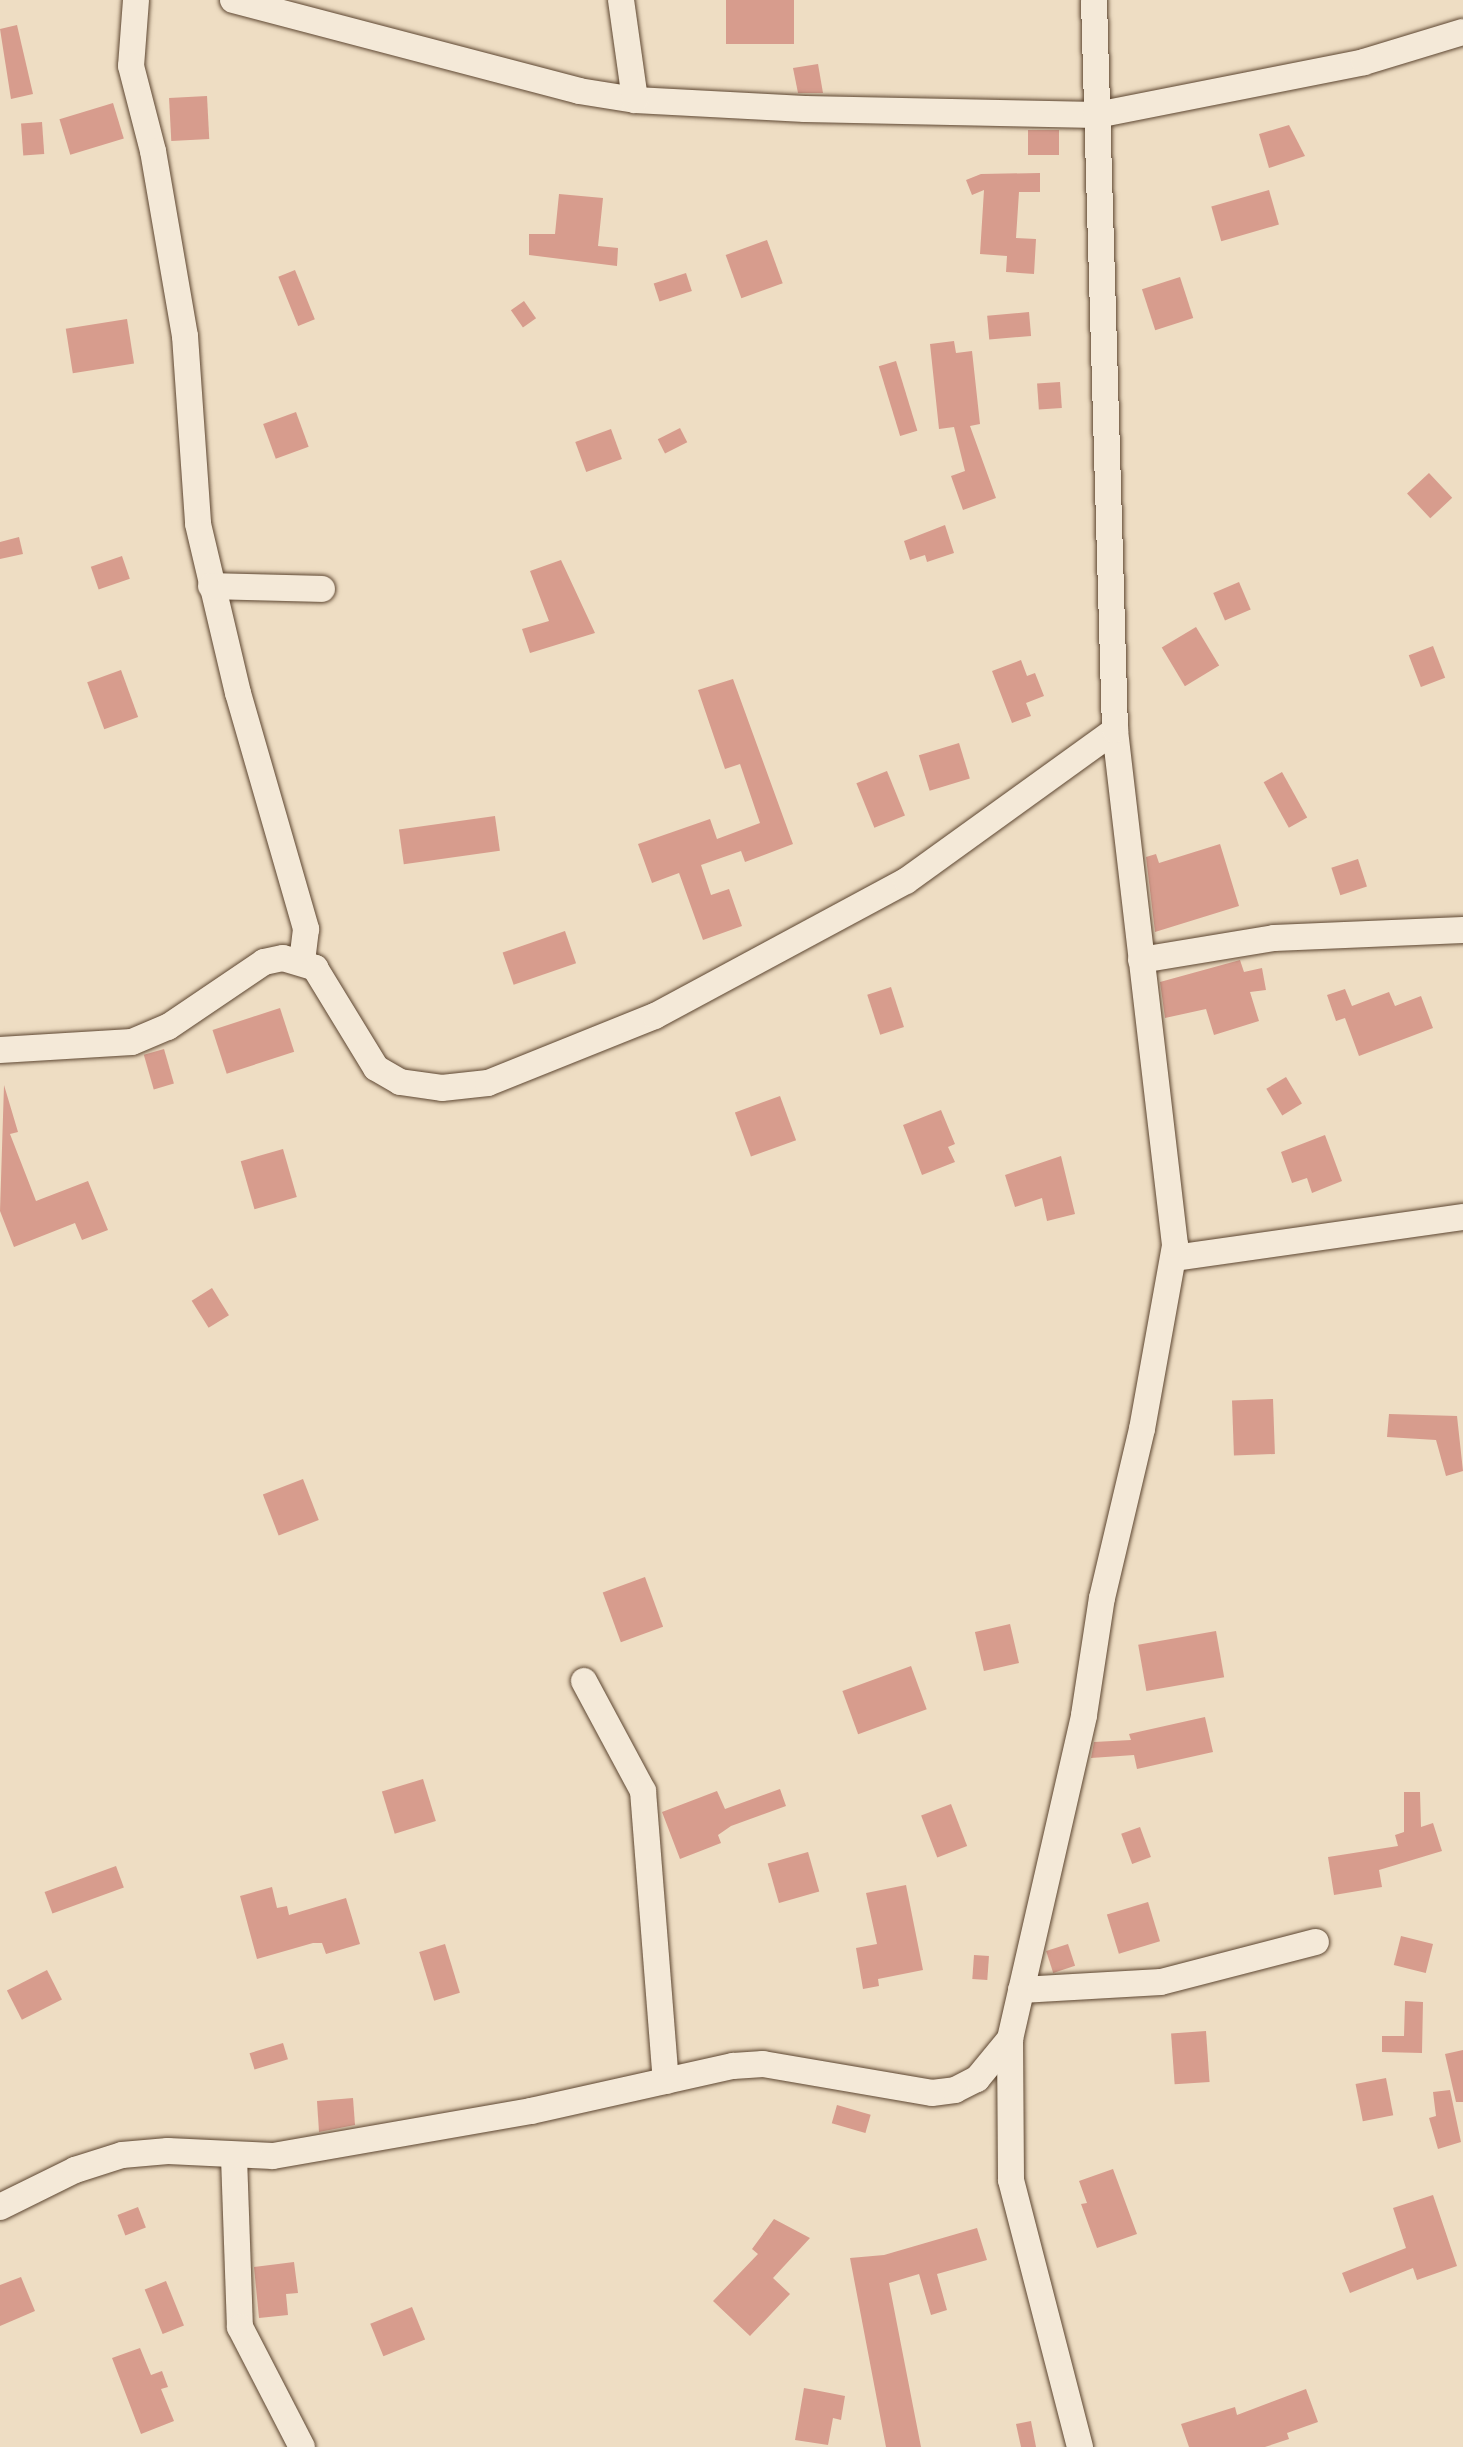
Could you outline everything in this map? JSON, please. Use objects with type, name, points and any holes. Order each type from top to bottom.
[{"type":"street","points":[[136,0],[131,66],[153,151],[185,336],[198,524],[211,586],[306,929],[302,960]]},
{"type":"street","points":[[233,0],[493,71],[635,100],[758,108],[1097,115],[1364,62],[1463,32]]},
{"type":"street","points":[[621,0],[635,100]]},
{"type":"street","points":[[1080,2447],[1011,2180],[1010,2039],[1084,1715],[1102,1598],[1142,1429],[1174,1258],[1115,730],[1094,0]]},
{"type":"street","points":[[211,586],[322,589]]},
{"type":"street","points":[[0,1050],[132,1042],[168,1027],[264,962],[302,960],[326,981],[376,1068],[400,1082],[442,1088],[488,1083],[655,1016],[906,881],[1115,730]]},
{"type":"street","points":[[1141,960],[1274,938],[1463,930]]},
{"type":"street","points":[[1174,1258],[1463,1217]]},
{"type":"street","points":[[584,1681],[643,1791],[666,2081]]},
{"type":"street","points":[[1021,1990],[1161,1982],[1316,1942]]},
{"type":"street","points":[[0,2207],[75,2170],[122,2155],[168,2151],[234,2157],[273,2156],[531,2111],[666,2081],[763,2064],[932,2093],[955,2090],[977,2079],[1010,2039]]},
{"type":"street","points":[[234,2157],[240,2327],[302,2447]]},
{"type":"building","points":[[726,0],[794,0],[794,44],[726,44]]},
{"type":"building","points":[[17,25],[33,94],[11,99],[0,29]]},
{"type":"building","points":[[818,64],[823,93],[798,93],[793,68]]},
{"type":"building","points":[[207,96],[209,139],[171,141],[169,98]]},
{"type":"building","points":[[113,103],[124,138],[70,155],[59,119]]},
{"type":"building","points":[[42,122],[44,154],[23,155],[21,123]]},
{"type":"building","points":[[1289,125],[1305,156],[1269,168],[1259,134]]},
{"type":"building","points":[[1028,130],[1059,130],[1059,155],[1028,155]]},
{"type":"building","points":[[1040,173],[1040,192],[1019,192],[1016,238],[1036,239],[1034,274],[1006,272],[1007,256],[980,254],[984,190],[972,195],[966,180],[981,174]]},
{"type":"building","points":[[1269,190],[1279,225],[1221,241],[1211,207]]},
{"type":"building","points":[[559,194],[603,198],[598,246],[618,248],[617,266],[529,255],[529,234],[555,234]]},
{"type":"building","points":[[767,240],[783,283],[741,298],[726,255]]},
{"type":"building","points":[[295,270],[315,319],[298,326],[278,277]]},
{"type":"building","points":[[686,273],[692,291],[660,302],[654,284]]},
{"type":"building","points":[[1180,277],[1193,318],[1155,330],[1142,289]]},
{"type":"building","points":[[524,301],[536,318],[523,327],[511,310]]},
{"type":"building","points":[[1029,312],[1031,336],[989,340],[987,316]]},
{"type":"building","points":[[127,319],[134,363],[73,373],[66,329]]},
{"type":"building","points":[[954,341],[956,353],[972,351],[980,424],[970,426],[996,498],[963,510],[951,476],[965,471],[954,427],[939,429],[930,344]]},
{"type":"building","points":[[896,361],[917,431],[900,436],[879,366]]},
{"type":"building","points":[[1060,382],[1062,408],[1039,410],[1037,384]]},
{"type":"building","points":[[296,412],[309,447],[276,459],[263,424]]},
{"type":"building","points":[[680,428],[687,442],[665,454],[658,439]]},
{"type":"building","points":[[611,429],[622,459],[586,472],[575,442]]},
{"type":"building","points":[[1429,473],[1452,498],[1430,518],[1407,493]]},
{"type":"building","points":[[945,525],[954,553],[927,562],[925,555],[910,560],[904,541]]},
{"type":"building","points":[[19,537],[23,554],[0,559],[0,542]]},
{"type":"building","points":[[122,556],[130,579],[99,589],[91,567]]},
{"type":"building","points":[[561,560],[595,633],[530,653],[522,629],[549,621],[530,571]]},
{"type":"building","points":[[1239,582],[1251,610],[1225,621],[1213,593]]},
{"type":"building","points":[[1196,627],[1219,666],[1185,686],[1162,648]]},
{"type":"building","points":[[1433,646],[1445,678],[1421,687],[1409,655]]},
{"type":"building","points":[[1021,660],[1027,676],[1035,673],[1044,696],[1026,703],[1031,716],[1012,723],[992,671]]},
{"type":"building","points":[[121,670],[138,717],[104,729],[87,682]]},
{"type":"building","points":[[733,679],[793,844],[745,862],[741,851],[701,865],[711,895],[729,889],[742,926],[703,940],[679,873],[652,883],[638,844],[710,819],[717,839],[760,823],[740,764],[725,769],[698,690]]},
{"type":"building","points":[[959,743],[970,778],[930,791],[919,755]]},
{"type":"building","points":[[887,771],[905,816],[874,828],[856,783]]},
{"type":"building","points":[[1282,772],[1307,817],[1289,828],[1264,782]]},
{"type":"building","points":[[495,816],[500,851],[404,864],[399,829]]},
{"type":"building","points":[[1220,844],[1239,906],[1155,932],[1146,857],[1156,854],[1159,863]]},
{"type":"building","points":[[1358,859],[1367,887],[1340,895],[1331,868]]},
{"type":"building","points":[[565,931],[576,963],[514,985],[503,952]]},
{"type":"building","points":[[1240,960],[1244,972],[1262,968],[1266,990],[1250,992],[1259,1021],[1214,1035],[1206,1009],[1165,1018],[1160,982]]},
{"type":"building","points":[[891,987],[904,1027],[880,1035],[867,995]]},
{"type":"building","points":[[1345,989],[1352,1006],[1389,992],[1395,1006],[1421,996],[1433,1028],[1359,1056],[1345,1018],[1336,1021],[1327,995]]},
{"type":"building","points":[[280,1008],[294,1052],[227,1074],[212,1030]]},
{"type":"building","points":[[164,1049],[174,1084],[154,1089],[144,1055]]},
{"type":"building","points":[[1286,1077],[1302,1104],[1282,1115],[1266,1089]]},
{"type":"building","points":[[4,1085],[18,1132],[10,1134],[36,1201],[88,1181],[108,1230],[82,1240],[75,1223],[14,1247],[0,1211]]},
{"type":"building","points":[[780,1096],[796,1140],[751,1157],[735,1112]]},
{"type":"building","points":[[941,1110],[955,1144],[948,1147],[955,1162],[922,1175],[903,1125]]},
{"type":"building","points":[[1325,1135],[1342,1181],[1312,1193],[1307,1178],[1292,1183],[1281,1152]]},
{"type":"building","points":[[283,1149],[297,1197],[254,1209],[241,1161]]},
{"type":"building","points":[[1061,1156],[1075,1214],[1047,1221],[1042,1198],[1015,1207],[1005,1175]]},
{"type":"building","points":[[212,1288],[229,1315],[209,1328],[192,1301]]},
{"type":"building","points":[[1273,1399],[1275,1454],[1234,1455],[1232,1400]]},
{"type":"building","points":[[1389,1414],[1457,1416],[1463,1471],[1446,1476],[1436,1440],[1387,1437]]},
{"type":"building","points":[[303,1479],[319,1520],[279,1535],[263,1494]]},
{"type":"building","points":[[645,1577],[663,1627],[621,1642],[603,1592]]},
{"type":"building","points":[[1010,1624],[1019,1663],[984,1671],[975,1632]]},
{"type":"building","points":[[1216,1631],[1224,1677],[1146,1691],[1138,1645]]},
{"type":"building","points":[[911,1666],[927,1709],[858,1734],[842,1691]]},
{"type":"building","points":[[1205,1717],[1213,1752],[1137,1769],[1134,1755],[1091,1758],[1094,1742],[1131,1740],[1129,1734]]},
{"type":"building","points":[[423,1779],[436,1821],[395,1834],[382,1792]]},
{"type":"building","points":[[780,1789],[786,1806],[731,1826],[718,1835],[721,1843],[680,1859],[662,1812],[717,1791],[725,1809]]},
{"type":"building","points":[[1404,1792],[1420,1792],[1421,1827],[1433,1823],[1442,1851],[1379,1870],[1382,1887],[1334,1895],[1328,1857],[1398,1846],[1395,1835],[1404,1832]]},
{"type":"building","points":[[951,1804],[967,1846],[937,1857],[921,1815]]},
{"type":"building","points":[[1140,1827],[1151,1857],[1132,1864],[1121,1834]]},
{"type":"building","points":[[808,1852],[819,1891],[779,1903],[768,1864]]},
{"type":"building","points":[[116,1866],[124,1888],[52,1914],[45,1892]]},
{"type":"building","points":[[906,1885],[923,1970],[878,1979],[879,1986],[863,1989],[856,1948],[877,1944],[866,1893]]},
{"type":"building","points":[[272,1887],[277,1908],[287,1906],[289,1915],[346,1898],[360,1944],[326,1954],[322,1943],[313,1943],[257,1959],[240,1896]]},
{"type":"building","points":[[1148,1902],[1160,1941],[1119,1954],[1107,1915]]},
{"type":"building","points":[[1401,1936],[1433,1944],[1426,1973],[1394,1965]]},
{"type":"building","points":[[445,1944],[460,1993],[434,2001],[419,1952]]},
{"type":"building","points":[[1068,1944],[1075,1966],[1053,1973],[1046,1951]]},
{"type":"building","points":[[974,1955],[989,1956],[987,1980],[972,1979]]},
{"type":"building","points":[[47,1970],[62,1999],[22,2020],[7,1990]]},
{"type":"building","points":[[1405,2001],[1423,2002],[1422,2053],[1382,2052],[1382,2036],[1404,2036]]},
{"type":"building","points":[[1206,2031],[1210,2082],[1175,2084],[1171,2033]]},
{"type":"building","points":[[283,2043],[288,2059],[254,2069],[250,2053]]},
{"type":"building","points":[[1463,2050],[1463,2102],[1456,2102],[1445,2054]]},
{"type":"building","points":[[1386,2078],[1393,2115],[1363,2121],[1356,2084]]},
{"type":"building","points":[[1450,2090],[1461,2142],[1438,2149],[1429,2118],[1436,2116],[1433,2092]]},
{"type":"building","points":[[353,2098],[355,2125],[319,2132],[317,2101]]},
{"type":"building","points":[[837,2105],[871,2115],[865,2133],[832,2123]]},
{"type":"building","points":[[1113,2169],[1137,2234],[1097,2248],[1081,2204],[1087,2203],[1079,2181]]},
{"type":"building","points":[[1433,2195],[1457,2266],[1417,2280],[1413,2268],[1350,2293],[1342,2273],[1406,2248],[1393,2208]]},
{"type":"building","points":[[138,2207],[146,2228],[125,2235],[117,2215]]},
{"type":"building","points":[[774,2219],[810,2238],[773,2278],[790,2294],[750,2336],[713,2301],[758,2254],[752,2249]]},
{"type":"building","points":[[977,2228],[987,2260],[937,2274],[947,2310],[931,2315],[919,2274],[889,2283],[921,2447],[886,2447],[850,2258],[884,2255]]},
{"type":"building","points":[[294,2262],[298,2293],[286,2294],[288,2315],[259,2318],[254,2267]]},
{"type":"building","points":[[21,2277],[35,2311],[0,2326],[0,2285]]},
{"type":"building","points":[[166,2281],[184,2326],[163,2334],[145,2290]]},
{"type":"building","points":[[412,2307],[425,2339],[383,2356],[370,2324]]},
{"type":"building","points":[[140,2348],[151,2375],[162,2371],[168,2387],[161,2389],[174,2421],[141,2434],[112,2358]]},
{"type":"building","points":[[804,2388],[845,2396],[841,2420],[833,2418],[828,2445],[795,2440]]},
{"type":"building","points":[[1306,2389],[1318,2422],[1287,2433],[1289,2439],[1265,2447],[1189,2447],[1181,2424],[1235,2407],[1237,2415]]},
{"type":"building","points":[[1031,2421],[1036,2447],[1021,2447],[1016,2424]]}]
